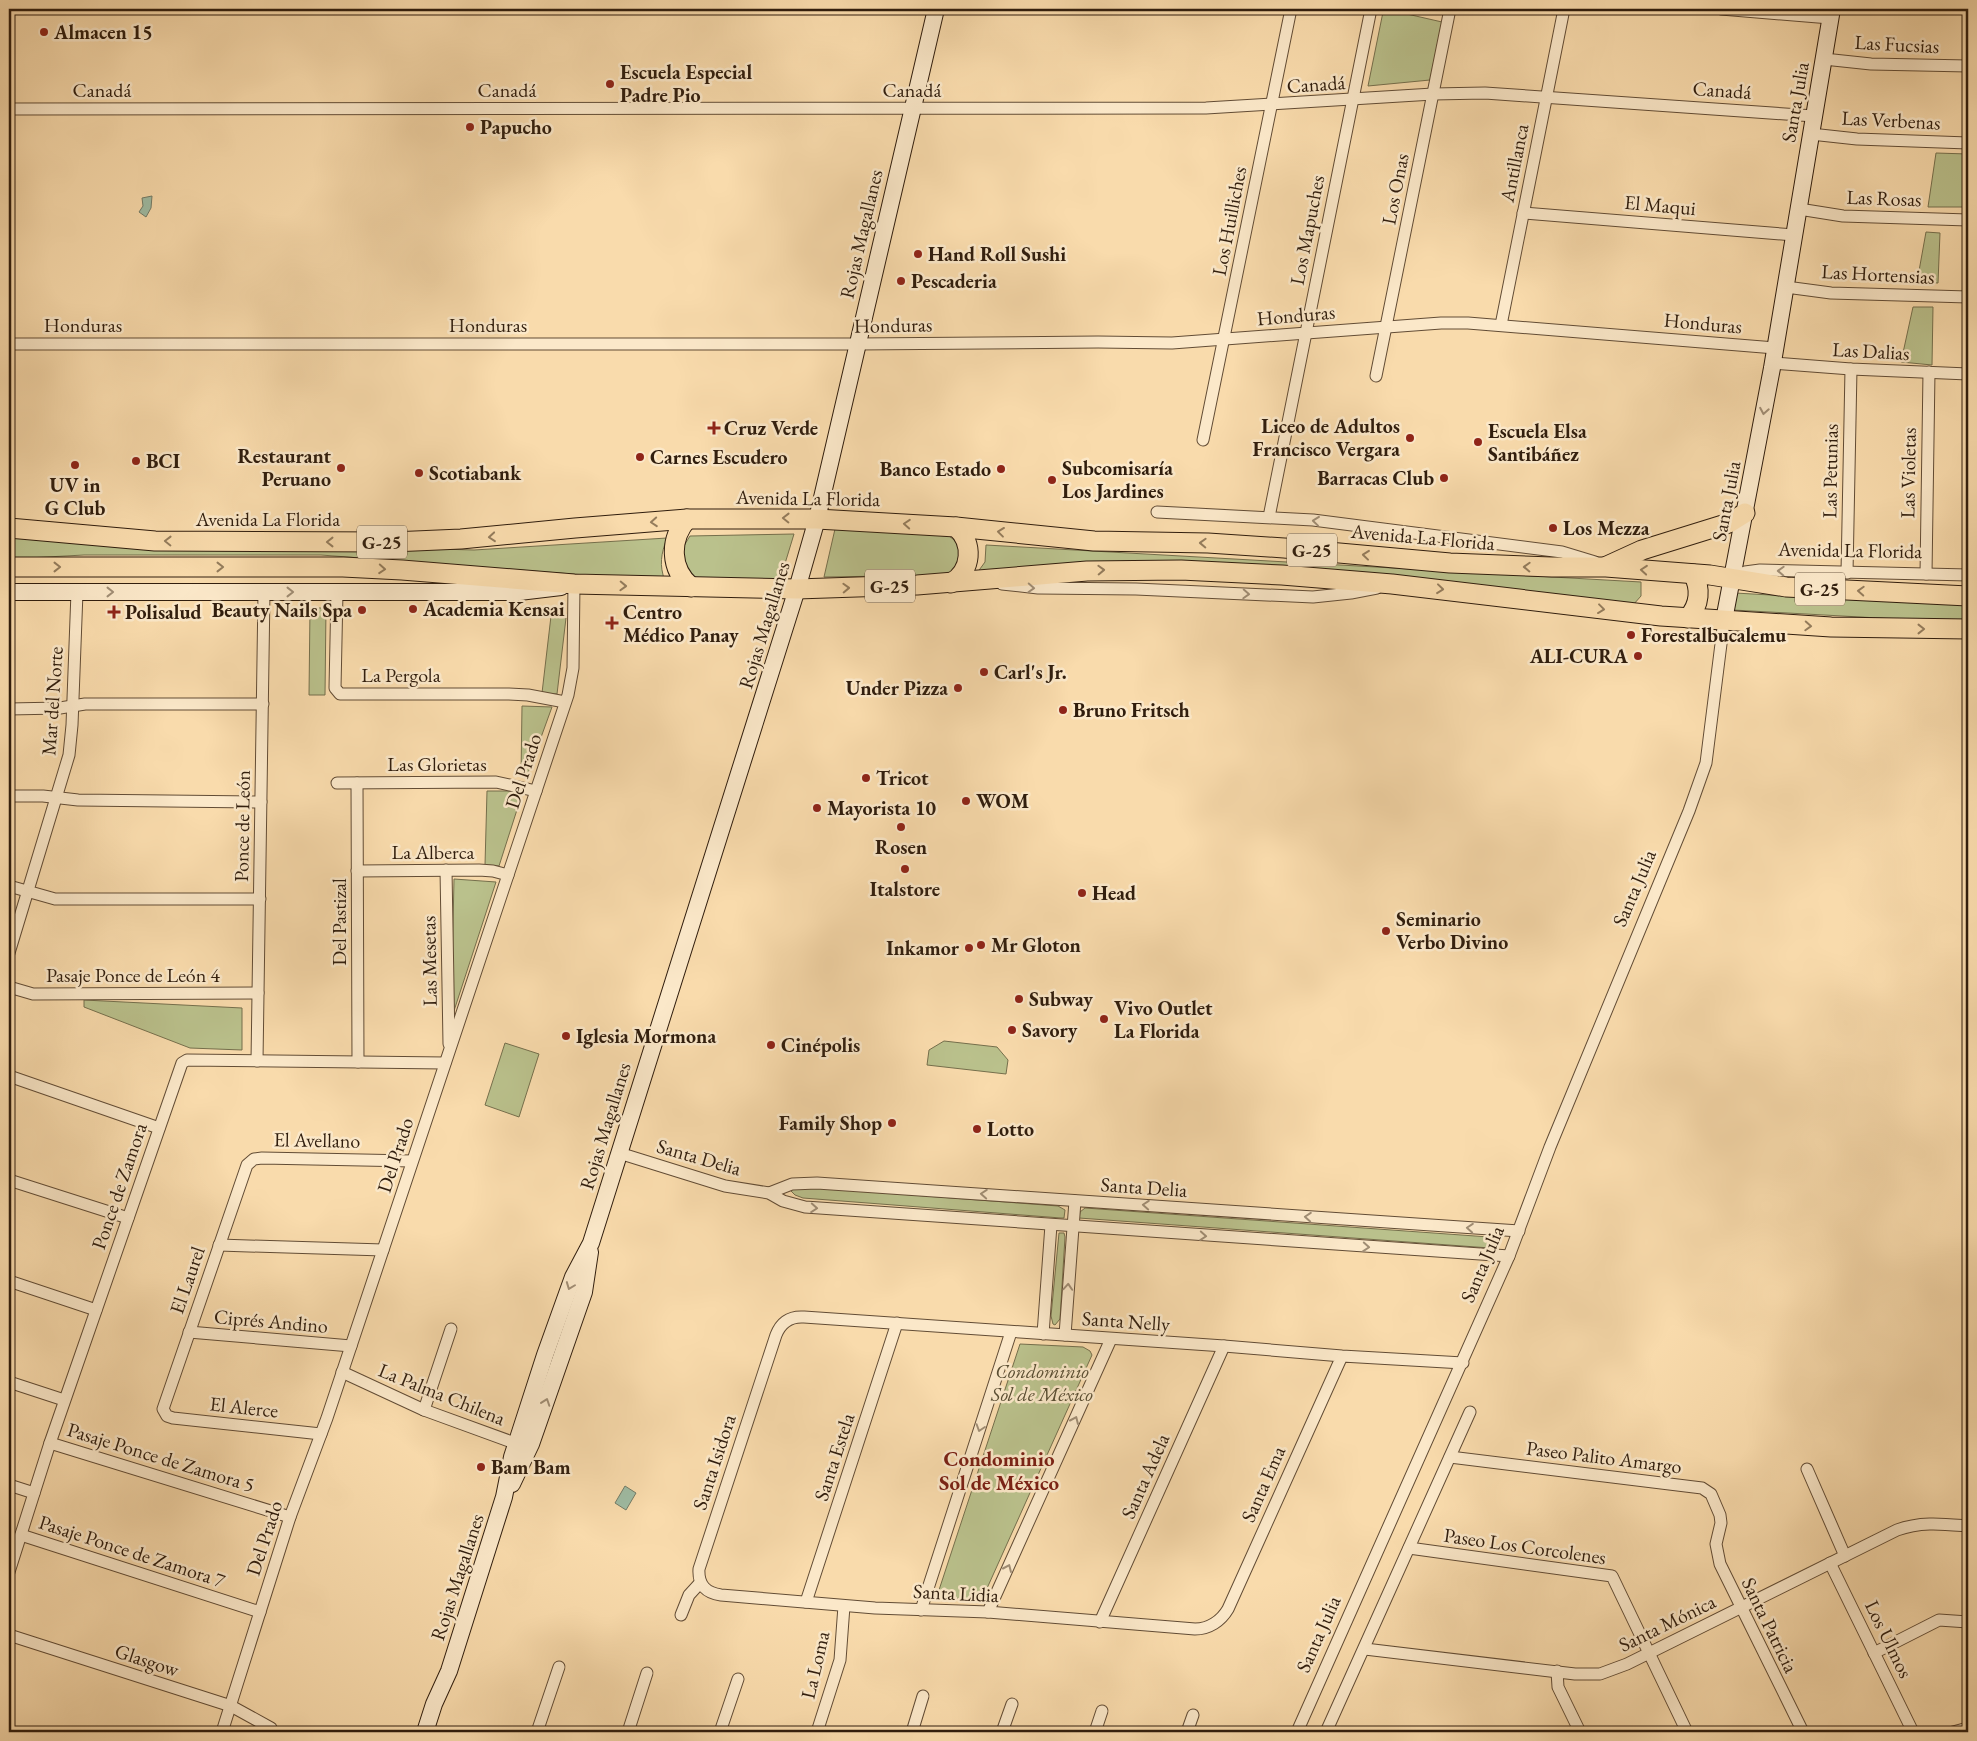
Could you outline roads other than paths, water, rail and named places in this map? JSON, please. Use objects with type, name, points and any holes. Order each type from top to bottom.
[{"type":"main road","points":[[1606,567],[1642,550],[1729,523],[1745,513]]},
{"type":"main road","name":"Avenida La Florida","points":[[9,528],[155,541],[392,542],[461,539],[687,519],[817,519],[956,527],[1062,538],[1264,546],[1450,563],[1606,567],[1732,578],[1803,588],[1968,596]]},
{"type":"main road","points":[[687,519],[677,537],[674,552],[679,571],[691,587]]},
{"type":"main road","points":[[951,583],[964,570],[969,556],[965,538],[956,527]]},
{"type":"main road","name":"G-25","points":[[9,568],[373,568],[574,584],[797,589],[951,583],[1056,573],[1152,570],[1282,575],[1392,584],[1688,618],[1865,628],[1968,629]]},
{"type":"main road","points":[[1688,618],[1694,611],[1698,599],[1698,586],[1693,574]]},
{"type":"street","name":"Rojas Magallanes","points":[[425,1732],[434,1704],[449,1671],[504,1497],[584,1292],[591,1243],[797,589],[817,519],[936,9]]},
{"type":"street","name":"Los Huilliches","points":[[1203,440],[1291,9]]},
{"type":"street","name":"Los Mapuches","points":[[1269,517],[1371,9]]},
{"type":"street","name":"Los Onas","points":[[1376,376],[1450,9]]},
{"type":"street","name":"Antillanca","points":[[1501,325],[1564,9]]},
{"type":"street","points":[[1721,9],[1831,13]]},
{"type":"street","name":"Santa Julia","points":[[1297,1732],[1509,1256],[1557,1129],[1701,779],[1709,742],[1724,620],[1786,287],[1831,13]]},
{"type":"street","name":"Las Fucsias","points":[[1824,59],[1871,64],[1968,66]]},
{"type":"street","name":"Canadá","points":[[9,109],[1206,108],[1433,94],[1504,93],[1814,116]]},
{"type":"street","name":"Las Verbenas","points":[[1811,134],[1857,139],[1968,143]]},
{"type":"street","name":"Las Rosas","points":[[1799,209],[1843,216],[1968,220]]},
{"type":"street","name":"El Maqui","points":[[1523,213],[1794,234]]},
{"type":"street","name":"Las Hortensias","points":[[1786,287],[1831,293],[1968,297]]},
{"type":"street","name":"Honduras","points":[[9,344],[857,344],[1098,342],[1155,344],[1452,323],[1501,325],[1774,355]]},
{"type":"street","name":"Las Dalias","points":[[1774,355],[1851,369],[1968,374]]},
{"type":"street","name":"Las Petunias","points":[[1847,573],[1851,369]]},
{"type":"street","name":"Las Violetas","points":[[1926,574],[1929,372]]},
{"type":"street","name":"Avenida La Florida","points":[[1157,512],[1269,517],[1340,523],[1562,552],[1606,567]]},
{"type":"street","name":"Avenida La Florida","points":[[1732,578],[1746,572],[1760,570],[1968,575]]},
{"type":"street","points":[[9,592],[519,592],[546,590],[574,584]]},
{"type":"street","name":"Del Prado","points":[[222,1732],[290,1517],[351,1346],[566,702],[573,668],[574,584]]},
{"type":"street","name":"Mar del Norte","points":[[9,953],[69,755],[73,706],[77,592]]},
{"type":"street","name":"Ponce de León","points":[[257,1061],[264,592]]},
{"type":"street","name":"La Pergola","points":[[337,592],[335,688],[340,694],[509,694],[528,695],[566,702]]},
{"type":"street","points":[[9,709],[60,708],[95,704],[262,704]]},
{"type":"street","name":"Las Glorietas","points":[[337,783],[496,782],[536,791]]},
{"type":"street","name":"Del Pastizal","points":[[357,783],[358,1062]]},
{"type":"street","points":[[9,796],[43,796],[78,800],[261,802]]},
{"type":"street","name":"Las Mesetas","points":[[446,870],[447,1057]]},
{"type":"street","name":"La Alberca","points":[[357,871],[486,870],[508,875]]},
{"type":"street","points":[[9,886],[45,897],[64,899],[260,899]]},
{"type":"street","name":"Pasaje Ponce de León 4","points":[[9,987],[33,994],[258,993]]},
{"type":"street","name":"Ponce de Zamora","points":[[9,1572],[64,1400],[183,1061],[358,1062],[447,1057]]},
{"type":"street","points":[[9,1076],[159,1128]]},
{"type":"street","name":"Santa Delia","points":[[619,1153],[725,1186],[769,1193],[783,1201],[805,1207],[1509,1256]]},
{"type":"street","name":"El Avellano","points":[[251,1161],[262,1158],[412,1161]]},
{"type":"street","name":"El Laurel","points":[[164,1413],[164,1405],[244,1170],[251,1161]]},
{"type":"street","points":[[9,1180],[128,1218]]},
{"type":"street","name":"Santa Delia","points":[[769,1193],[792,1184],[817,1183],[1518,1232]]},
{"type":"street","points":[[1065,1335],[1075,1200]]},
{"type":"street","points":[[1043,1334],[1051,1225]]},
{"type":"street","points":[[219,1245],[383,1250]]},
{"type":"street","points":[[9,1281],[96,1310]]},
{"type":"street","name":"Santa Nelly","points":[[787,1320],[792,1317],[804,1316],[1342,1356],[1463,1362]]},
{"type":"street","name":"Santa Isidora","points":[[700,1583],[699,1569],[776,1335],[782,1324],[787,1320]]},
{"type":"street","name":"Santa Estela","points":[[806,1602],[897,1323]]},
{"type":"street","points":[[424,1410],[451,1328]]},
{"type":"street","name":"Ciprés Andino","points":[[189,1332],[351,1346]]},
{"type":"street","points":[[921,1610],[1011,1332]]},
{"type":"street","points":[[988,1612],[1111,1339]]},
{"type":"street","name":"Santa Adela","points":[[1100,1622],[1224,1346]]},
{"type":"street","name":"Santa Ema","points":[[1214,1624],[1224,1615],[1228,1608],[1342,1356]]},
{"type":"street","name":"La Palma Chilena","points":[[342,1372],[424,1410],[523,1446]]},
{"type":"street","points":[[9,1382],[64,1400]]},
{"type":"street","points":[[1326,1732],[1365,1649],[1470,1412]]},
{"type":"street","name":"El Alerce","points":[[164,1413],[173,1418],[321,1434]]},
{"type":"street","name":"Pasaje Ponce de Zamora 5","points":[[50,1443],[290,1517]]},
{"type":"street","name":"Paseo Palito Amargo","points":[[1450,1457],[1702,1488],[1711,1494],[1720,1515],[1722,1523],[1719,1532]]},
{"type":"street","points":[[1807,1470],[1845,1556]]},
{"type":"street","points":[[9,1485],[34,1493]]},
{"type":"street","name":"Santa Mónica","points":[[1365,1649],[1557,1672],[1600,1674],[1617,1669],[1650,1653],[1897,1530],[1916,1524],[1927,1523],[1968,1526]]},
{"type":"street","name":"Santa Patricia","points":[[1719,1532],[1716,1544],[1717,1558],[1802,1732]]},
{"type":"street","name":"Pasaje Ponce de Zamora 7","points":[[21,1535],[260,1612]]},
{"type":"street","name":"Paseo Los Corcolenes","points":[[1409,1548],[1612,1576],[1688,1732]]},
{"type":"street","name":"Los Ulmos","points":[[1830,1563],[1913,1732]]},
{"type":"street","points":[[680,1615],[689,1594],[700,1583]]},
{"type":"street","name":"Santa Lidia","points":[[700,1583],[714,1594],[844,1606],[988,1612],[1195,1629],[1214,1624]]},
{"type":"street","name":"La Loma","points":[[817,1732],[840,1660],[844,1606]]},
{"type":"street","points":[[1874,1653],[1939,1620],[1968,1622]]},
{"type":"street","name":"Glasgow","points":[[9,1635],[231,1706],[272,1728]]},
{"type":"street","points":[[537,1732],[559,1667]]},
{"type":"street","name":"Rojas Magallanes","points":[[434,1732],[447,1691],[449,1671]]},
{"type":"street","points":[[1557,1672],[1560,1692],[1580,1732]]},
{"type":"street","points":[[628,1732],[647,1673]]},
{"type":"street","points":[[720,1732],[738,1679]]},
{"type":"street","points":[[912,1732],[923,1696]]},
{"type":"street","points":[[1002,1732],[1012,1704]]},
{"type":"street","points":[[1095,1732],[1102,1711]]},
{"type":"street","points":[[1187,1732],[1192,1715]]},
{"type":"street","points":[[1953,1732],[1968,1728]]},
{"type":"place","name":"Almacen 15","points":[[44,32]]},
{"type":"place","name":"Escuela Especial Padre Pio","points":[[610,84]]},
{"type":"place","name":"Papucho","points":[[470,127]]},
{"type":"place","name":"Hand Roll Sushi","points":[[918,254]]},
{"type":"place","name":"Pescaderia","points":[[901,281]]},
{"type":"place","name":"Cruz Verde","points":[[714,428]]},
{"type":"place","name":"Liceo de Adultos Francisco Vergara","points":[[1410,438]]},
{"type":"place","name":"Escuela Elsa Santibáñez","points":[[1478,442]]},
{"type":"place","name":"Carnes Escudero","points":[[640,457]]},
{"type":"place","name":"BCI","points":[[136,461]]},
{"type":"place","name":"UV in G Club","points":[[75,465]]},
{"type":"place","name":"Restaurant Peruano","points":[[341,468]]},
{"type":"place","name":"Banco Estado","points":[[1001,469]]},
{"type":"place","name":"Scotiabank","points":[[419,473]]},
{"type":"place","name":"Barracas Club","points":[[1444,478]]},
{"type":"place","name":"Subcomisaría Los Jardines","points":[[1052,480]]},
{"type":"place","name":"Los Mezza","points":[[1553,528]]},
{"type":"place","name":"Academia Kensai","points":[[413,609]]},
{"type":"place","name":"Beauty Nails Spa","points":[[362,610]]},
{"type":"place","name":"Polisalud","points":[[114,612]]},
{"type":"place","name":"Centro Médico Panay","points":[[612,623]]},
{"type":"place","name":"Forestalbucalemu","points":[[1631,635]]},
{"type":"place","name":"ALI-CURA","points":[[1638,656]]},
{"type":"place","name":"Carl's Jr.","points":[[984,672]]},
{"type":"place","name":"Under Pizza","points":[[958,688]]},
{"type":"place","name":"Bruno Fritsch","points":[[1063,710]]},
{"type":"place","name":"Tricot","points":[[866,778]]},
{"type":"place","name":"WOM","points":[[966,801]]},
{"type":"place","name":"Mayorista 10","points":[[817,808]]},
{"type":"place","name":"Rosen","points":[[901,827]]},
{"type":"place","name":"Italstore","points":[[905,869]]},
{"type":"place","name":"Head","points":[[1082,893]]},
{"type":"place","name":"Seminario Verbo Divino","points":[[1386,931]]},
{"type":"place","name":"Mr Gloton","points":[[981,945]]},
{"type":"place","name":"Inkamor","points":[[969,948]]},
{"type":"place","name":"Subway","points":[[1019,999]]},
{"type":"place","name":"Vivo Outlet La Florida","points":[[1104,1019]]},
{"type":"place","name":"Savory","points":[[1012,1030]]},
{"type":"place","name":"Iglesia Mormona","points":[[566,1036]]},
{"type":"place","name":"Cinépolis","points":[[771,1045]]},
{"type":"place","name":"Family Shop","points":[[892,1123]]},
{"type":"place","name":"Lotto","points":[[977,1129]]},
{"type":"place","name":"Bam Bam","points":[[481,1467]]},
{"type":"district","name":"Condominio Sol de México","points":[[999,1470]]}]
